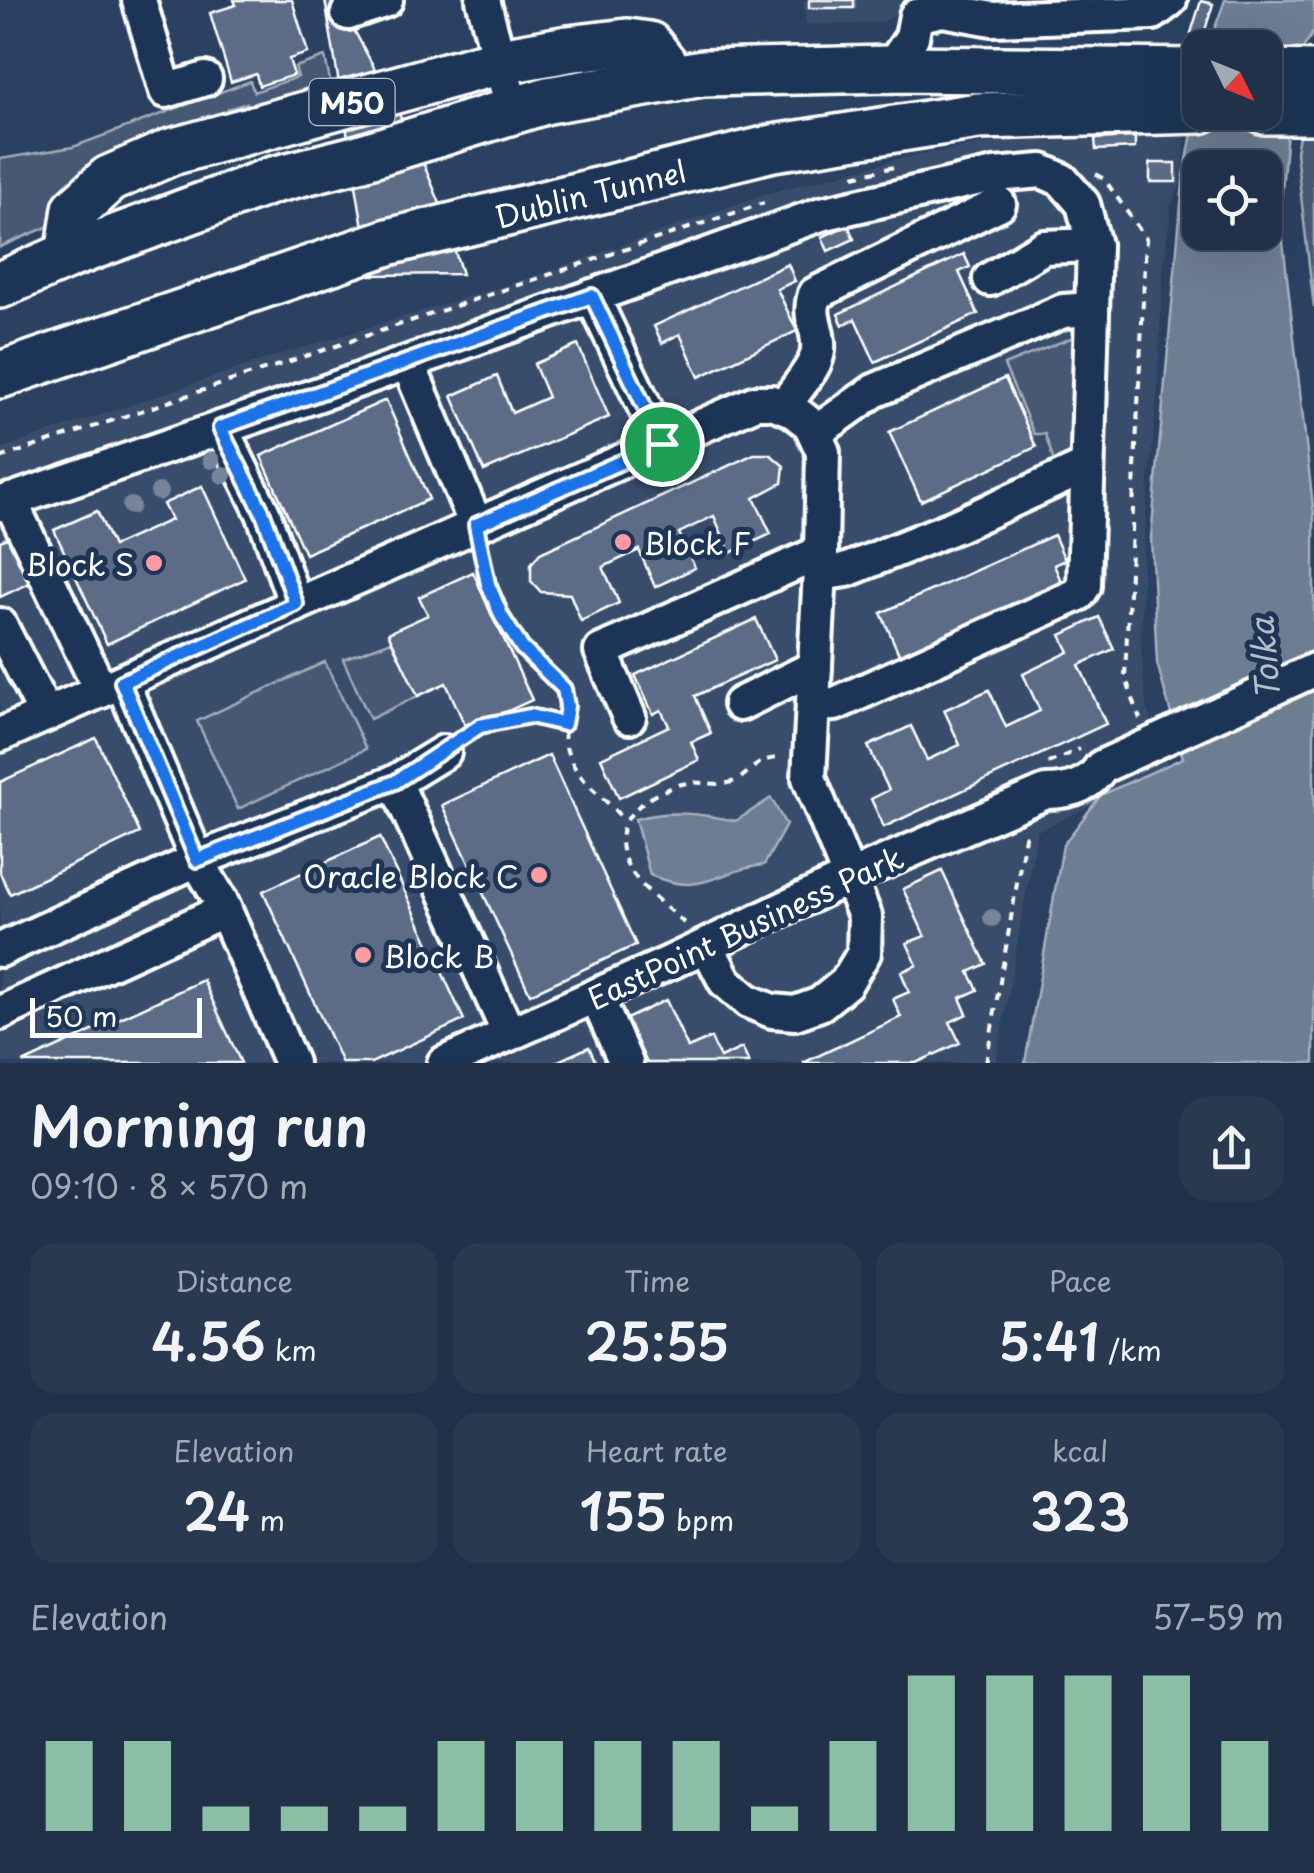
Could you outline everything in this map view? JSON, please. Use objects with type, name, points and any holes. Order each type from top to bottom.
[{"type":"highway","name":"M50","points":[[69,255],[76,210],[109,178],[171,152],[500,61],[626,42],[649,45],[674,78]]},
{"type":"highway","name":"Dublin Tunnel","points":[[0,285],[69,255],[272,180],[360,158],[548,100],[703,73],[890,69],[1182,91]]},
{"type":"highway","points":[[1282,73],[1314,74]]},
{"type":"highway","name":"Dublin Tunnel","points":[[0,375],[388,242],[773,148],[978,116],[1182,91]]},
{"type":"highway","points":[[1282,111],[1314,111]]},
{"type":"highway","name":"M50","points":[[0,395],[179,314]]},
{"type":"lane","points":[[138,0],[166,90],[205,79]]},
{"type":"lane","points":[[348,13],[386,0]]},
{"type":"lane","points":[[483,0],[513,111]]},
{"type":"lane","points":[[890,69],[912,37],[916,16],[943,10],[992,19],[1153,12],[1170,0]]},
{"type":"lane","points":[[291,1063],[225,910],[111,686],[5,502],[822,214],[994,175],[1042,170],[1062,180],[1083,204],[1094,245],[1084,586],[1079,594],[835,704],[813,705]]},
{"type":"lane","points":[[785,406],[817,358],[818,340],[810,310],[815,294],[999,204]]},
{"type":"lane","points":[[990,278],[1044,247],[1094,245]]},
{"type":"lane","points":[[592,296],[662,444]]},
{"type":"lane","points":[[816,432],[874,391],[1063,310],[1092,309]]},
{"type":"lane","points":[[408,363],[474,526]]},
{"type":"lane","points":[[0,735],[756,402],[785,406],[816,432],[823,452],[809,778],[866,916],[864,953],[846,983],[820,1004],[795,1013],[772,1011],[748,1000],[725,981],[697,936]]},
{"type":"lane","points":[[220,428],[263,513],[296,604]]},
{"type":"lane","points":[[629,717],[601,652],[820,563],[848,570],[1087,466]]},
{"type":"lane","points":[[0,625],[46,715]]},
{"type":"lane","points":[[740,704],[815,668]]},
{"type":"lane","name":"EastPoint Business Park","points":[[444,1063],[596,996],[697,936],[1046,792],[1072,790],[1094,779],[1101,767],[1146,732],[1314,670]]},
{"type":"lane","points":[[0,950],[197,860],[395,782],[444,752]]},
{"type":"lane","points":[[395,782],[509,1034]]},
{"type":"lane","points":[[0,1013],[225,910]]},
{"type":"lane","points":[[596,996],[626,1063]]},
{"type":"path","points":[[853,176],[911,164]]},
{"type":"path","points":[[1089,170],[1104,180],[1146,239],[1125,676],[1146,732]]},
{"type":"path","points":[[0,458],[778,199]]},
{"type":"path","points":[[474,526],[488,584],[502,617],[522,648],[564,689],[565,742],[573,769],[624,821]]},
{"type":"path","points":[[444,752],[462,735],[480,726],[517,717],[564,724]]},
{"type":"path","points":[[697,936],[636,876],[622,839],[624,821],[636,806],[664,791],[692,782],[728,784],[771,758],[793,759]]},
{"type":"path","points":[[986,1063],[1027,826]]},
{"type":"shaded area","points":[[803,0],[925,0],[882,22],[806,24]]},
{"type":"shaded area","points":[[1314,51],[1314,308],[1296,152]]},
{"type":"shaded area","points":[[325,57],[333,95],[249,123],[247,103],[228,109],[228,128],[54,224],[0,247],[0,159],[73,147],[250,81],[254,92],[298,77],[295,67]]},
{"type":"shaded area","points":[[1098,133],[1186,133],[1182,181],[1171,207],[1163,272],[1143,549],[1141,646],[1146,706],[1169,770],[1037,831],[996,1063],[0,1063],[0,449],[269,358],[530,278],[765,194],[906,157],[1013,139]]},
{"type":"shaded area","points":[[1083,333],[1081,462],[1056,468],[1045,434],[1034,434],[1004,365]]},
{"type":"shaded area","points":[[392,641],[418,696],[370,719],[343,659]]},
{"type":"shaded area","points":[[325,662],[366,749],[238,809],[197,721]]},
{"type":"water","points":[[1225,0],[1314,0],[1314,31],[1304,47],[1287,131],[1282,191],[1282,150],[1189,150],[1193,130],[1282,130],[1282,30],[1214,30]]},
{"type":"water","name":"Tolka","points":[[1182,193],[1182,250],[1282,250],[1282,233],[1314,515],[1314,1063],[1025,1063],[1063,845],[1101,795],[1183,758],[1157,663],[1151,538]]},
{"type":"water","points":[[771,798],[786,825],[764,865],[697,883],[683,884],[650,875],[635,819],[685,814],[736,821]]},
{"type":"building","points":[[234,0],[292,0],[308,53],[289,59],[294,75],[259,86],[256,74],[231,82],[210,13],[236,5]]},
{"type":"building","points":[[325,0],[338,0],[417,148],[462,274],[371,275]]},
{"type":"building","points":[[809,0],[854,0],[854,8],[809,8]]},
{"type":"building","points":[[1201,1],[1213,4],[1205,30],[1192,30]]},
{"type":"building","points":[[1135,137],[1135,148],[1096,150],[1095,139]]},
{"type":"building","points":[[1150,163],[1176,163],[1176,182],[1150,182]]},
{"type":"building","points":[[848,225],[854,239],[828,251],[822,237]]},
{"type":"building","points":[[964,254],[970,267],[959,272],[978,314],[875,362],[855,319],[843,325],[838,314]]},
{"type":"building","points":[[788,264],[795,281],[777,289],[797,331],[699,377],[680,334],[662,343],[654,326]]},
{"type":"building","points":[[578,345],[609,417],[484,471],[452,396],[497,376],[512,413],[548,397],[534,364]]},
{"type":"building","points":[[1005,378],[1036,447],[921,501],[889,432]]},
{"type":"building","points":[[386,400],[429,499],[305,554],[261,456]]},
{"type":"building","name":"Block F","points":[[754,454],[770,454],[784,466],[782,483],[754,498],[771,534],[730,553],[714,516],[679,533],[695,568],[655,587],[639,550],[603,567],[619,603],[581,621],[570,594],[541,592],[531,581],[531,564],[540,553]]},
{"type":"building","name":"Block S","points":[[202,486],[245,579],[107,644],[54,530],[97,511],[113,546],[171,520],[163,504]]},
{"type":"building","points":[[18,533],[39,579],[0,597],[0,541]]},
{"type":"building","points":[[1054,535],[1065,560],[1054,565],[1064,588],[902,661],[881,613]]},
{"type":"building","points":[[473,572],[532,700],[467,730],[446,683],[418,696],[388,633],[428,615],[419,597]]},
{"type":"building","points":[[1099,617],[1114,649],[1079,665],[1106,724],[884,827],[871,799],[889,790],[868,746],[911,726],[927,760],[960,745],[944,710],[989,690],[1006,727],[1040,711],[1023,674],[1069,652],[1061,635]]},
{"type":"building","points":[[756,619],[775,660],[695,696],[711,733],[691,742],[699,760],[619,798],[601,758],[669,726],[661,710],[653,714],[635,675]]},
{"type":"building","points":[[96,738],[140,833],[10,894],[0,873],[0,782]]},
{"type":"building","name":"Oracle Block C","points":[[549,755],[636,945],[530,994],[442,805]]},
{"type":"building","name":"Block B","points":[[380,837],[464,1020],[371,1063],[342,1063],[263,891]]},
{"type":"building","points":[[942,871],[986,964],[969,972],[978,990],[960,998],[967,1014],[950,1022],[960,1043],[916,1063],[803,1063],[901,1017],[893,999],[909,992],[901,972],[917,965],[907,943],[925,936],[903,889]]},
{"type":"building","points":[[203,980],[241,1063],[23,1063]]},
{"type":"building","points":[[666,1000],[688,1048],[711,1038],[720,1058],[742,1048],[749,1063],[647,1063],[626,1019]]},
{"type":"building","points":[[589,1047],[596,1063],[554,1063]]},
{"type":"place","name":"Block F","points":[[623,542]]},
{"type":"place","name":"Block S","points":[[154,563]]},
{"type":"place","name":"Oracle Block C","points":[[539,875]]},
{"type":"place","name":"Block B","points":[[363,955]]},
{"type":"route","points":[[592,296],[662,444],[476,525],[488,584],[502,617],[522,648],[564,689],[564,724],[530,716],[480,726],[395,782],[197,860],[122,682],[296,604],[263,513],[220,428],[592,296]]}]
